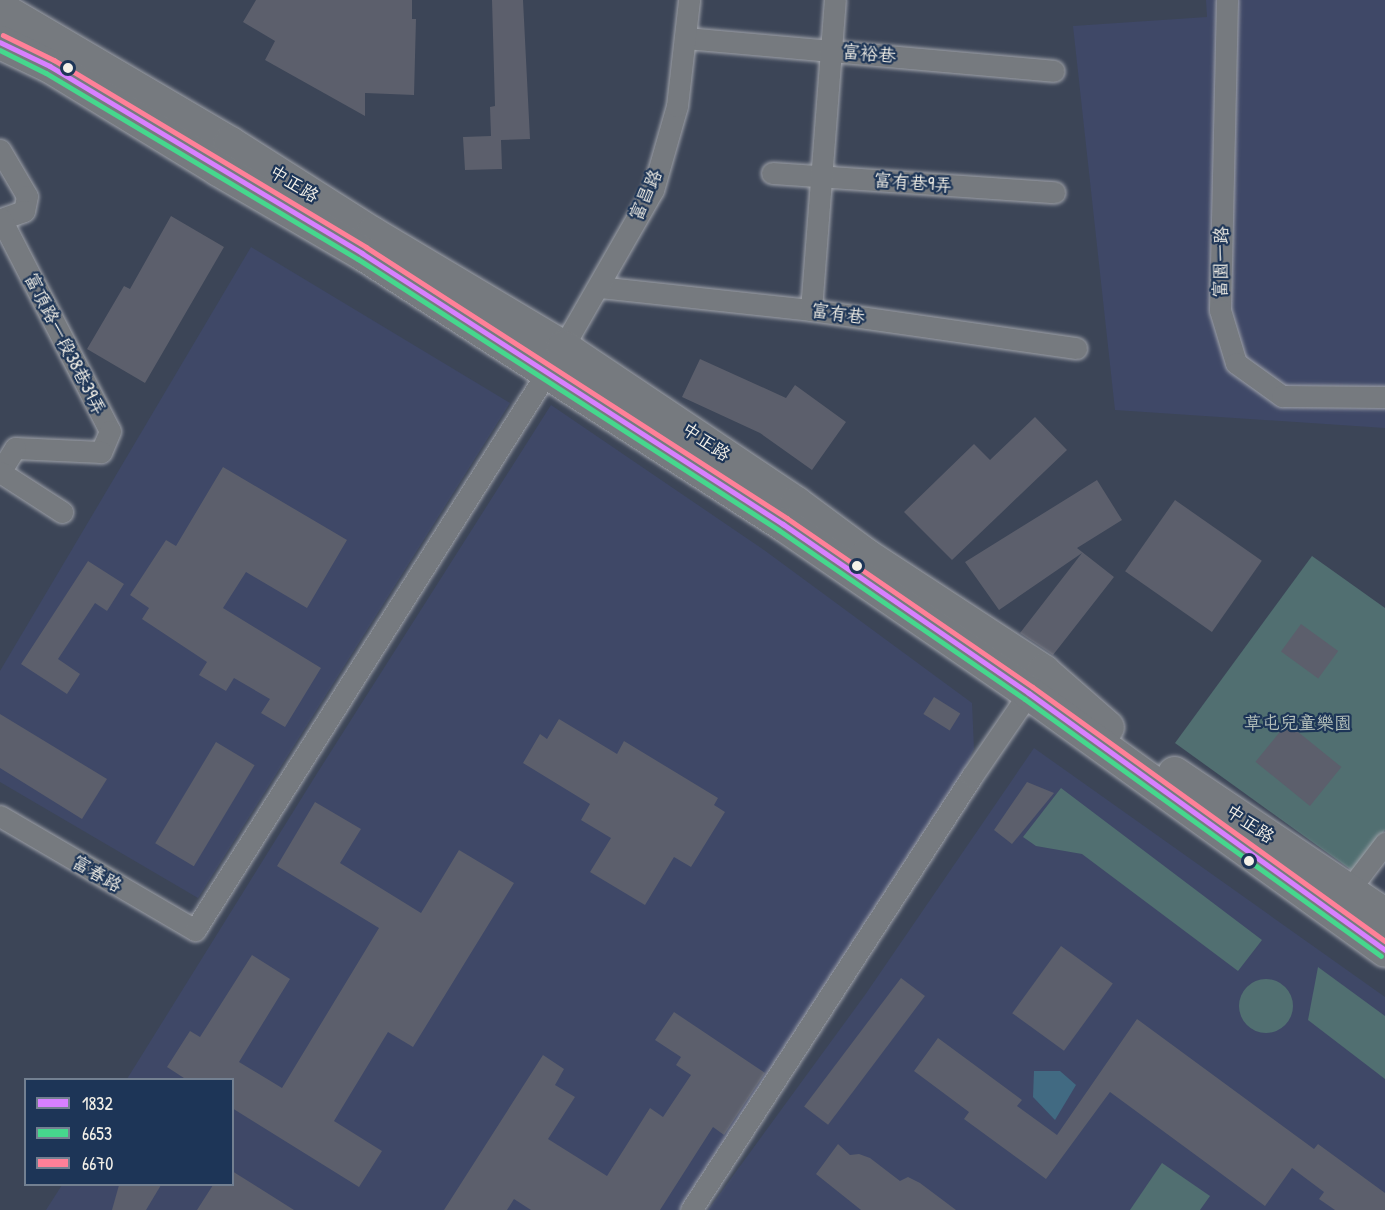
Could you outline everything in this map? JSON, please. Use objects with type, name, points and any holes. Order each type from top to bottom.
[{"type":"main road","name":"中正路","points":[[0,8],[230,143],[372,233],[556,359]]},
{"type":"main road","name":"中正路","points":[[0,42],[50,66],[218,169],[362,253],[556,359],[796,503],[1036,682],[1341,901],[1385,950]]},
{"type":"main road","name":"中正路","points":[[1341,901],[1385,915]]},
{"type":"street","name":"富昌路","points":[[195,930],[556,359],[653,190],[677,106],[689,0]]},
{"type":"street","points":[[811,310],[835,0]]},
{"type":"street","name":"富園一路","points":[[1227,0],[1220,310],[1236,363],[1282,396],[1385,397]]},
{"type":"street","name":"富裕巷","points":[[685,38],[1054,70]]},
{"type":"street","name":"富頂路一段38巷39弄","points":[[0,150],[27,196],[24,211],[1,219],[110,431],[101,452],[15,448],[0,472]]},
{"type":"street","name":"富有巷9弄","points":[[772,173],[1053,192]]},
{"type":"street","name":"富有巷","points":[[599,287],[811,310],[1076,348]]},
{"type":"street","points":[[0,472],[62,512]]},
{"type":"street","points":[[691,1210],[972,776],[1036,682]]},
{"type":"street","name":"富春路","points":[[0,816],[195,930]]},
{"type":"street","points":[[1341,901],[1385,843]]},
{"type":"shaded area","points":[[1206,0],[1385,0],[1385,428],[1115,410],[1073,26],[1207,17]]},
{"type":"shaded area","points":[[251,247],[510,403],[198,898],[0,782],[0,671]]},
{"type":"shaded area","points":[[551,405],[764,550],[972,703],[974,749],[933,842],[681,1210],[46,1210],[61,1186],[234,1186],[234,1078],[128,1078],[316,775]]},
{"type":"shaded area","points":[[1034,748],[1385,997],[1385,1210],[708,1210],[865,995]]},
{"type":"shaded area","points":[[1034,1071],[1060,1071],[1076,1085],[1055,1120],[1033,1097]]},
{"type":"green space","name":"草屯兒童樂園","points":[[1312,556],[1385,608],[1385,830],[1354,872],[1175,743]]},
{"type":"green space","points":[[1061,788],[1262,940],[1238,971],[1082,854],[1036,846],[1023,837]]},
{"type":"green space","points":[[1318,967],[1385,1016],[1385,1079],[1308,1020]]},
{"type":"green space","points":[[1266,979],[1276,981],[1285,987],[1291,996],[1293,1006],[1291,1016],[1285,1025],[1276,1031],[1266,1033],[1256,1031],[1247,1025],[1241,1016],[1239,1006],[1241,996],[1247,987],[1256,981]]},
{"type":"green space","points":[[1162,1163],[1210,1196],[1200,1210],[1130,1210]]},
{"type":"building","points":[[256,0],[412,0],[412,19],[416,19],[414,95],[365,93],[365,116],[265,60],[275,41],[243,22]]},
{"type":"building","points":[[492,0],[523,0],[530,139],[501,140],[502,169],[465,170],[463,137],[491,136],[490,107],[495,106]]},
{"type":"building","points":[[171,216],[224,247],[145,383],[87,349],[124,286],[130,289]]},
{"type":"building","points":[[700,359],[786,398],[795,385],[846,422],[812,470],[760,433],[682,397]]},
{"type":"building","points":[[1035,417],[1067,450],[952,560],[904,512],[974,444],[990,460]]},
{"type":"building","points":[[223,467],[347,540],[307,608],[246,572],[223,608],[321,668],[285,727],[261,713],[270,699],[234,678],[226,691],[199,675],[207,662],[142,619],[149,608],[130,595],[166,540],[176,546]]},
{"type":"building","points":[[1097,480],[1122,520],[1077,548],[1114,577],[1053,655],[1020,633],[1082,553],[999,610],[965,562]]},
{"type":"building","points":[[1175,500],[1262,561],[1212,632],[1125,571]]},
{"type":"building","points":[[88,561],[124,584],[107,611],[95,603],[58,659],[80,674],[67,694],[21,664]]},
{"type":"building","points":[[1301,624],[1338,651],[1318,679],[1281,652]]},
{"type":"building","points":[[934,697],[960,713],[950,730],[923,714]]},
{"type":"building","points":[[0,714],[107,779],[82,819],[0,768]]},
{"type":"building","points":[[559,719],[617,754],[624,741],[718,798],[714,805],[725,812],[691,867],[674,857],[645,905],[590,872],[611,838],[581,820],[590,804],[523,763],[540,734],[547,739]]},
{"type":"building","points":[[1287,723],[1341,767],[1310,806],[1256,762]]},
{"type":"building","points":[[216,742],[255,765],[194,866],[155,843]]},
{"type":"building","points":[[1027,782],[1054,793],[1012,844],[994,830]]},
{"type":"building","points":[[315,802],[361,829],[340,863],[421,913],[459,850],[514,883],[413,1047],[388,1032],[334,1121],[382,1151],[359,1187],[234,1109],[234,1078],[184,1078],[167,1067],[190,1031],[200,1037],[252,955],[290,979],[239,1062],[282,1088],[379,928],[277,866]]},
{"type":"building","points":[[1061,946],[1113,984],[1064,1051],[1012,1013]]},
{"type":"building","points":[[901,978],[925,996],[828,1125],[804,1107]]},
{"type":"building","points":[[674,1012],[765,1073],[724,1135],[713,1127],[660,1210],[531,1210],[514,1199],[507,1210],[444,1210],[543,1055],[564,1069],[555,1085],[575,1097],[548,1139],[607,1176],[650,1108],[663,1117],[691,1075],[676,1065],[681,1057],[655,1040]]},
{"type":"building","points":[[1137,1019],[1314,1149],[1318,1144],[1385,1193],[1385,1210],[1335,1210],[1319,1199],[1324,1192],[1292,1168],[1265,1206],[1110,1092],[1046,1179],[964,1119],[969,1112],[914,1071],[938,1038],[1022,1100],[1017,1106],[1057,1135]]},
{"type":"building","points":[[838,1144],[850,1155],[859,1154],[870,1158],[900,1181],[908,1177],[920,1183],[956,1210],[861,1210],[816,1174]]},
{"type":"building","points":[[234,1172],[294,1210],[197,1210],[212,1186],[234,1186]]},
{"type":"building","points":[[119,1186],[160,1186],[146,1210],[112,1210]]},
{"type":"transit line","name":"6670","points":[[3,35],[54,60],[366,247],[787,518],[1033,687],[1385,941]]},
{"type":"transit line","name":"1832","points":[[0,42],[50,66],[362,253],[783,524],[1029,693],[1385,950]]},
{"type":"transit line","name":"6653","points":[[0,50],[46,73],[358,259],[779,530],[1025,699],[1381,956]]}]
